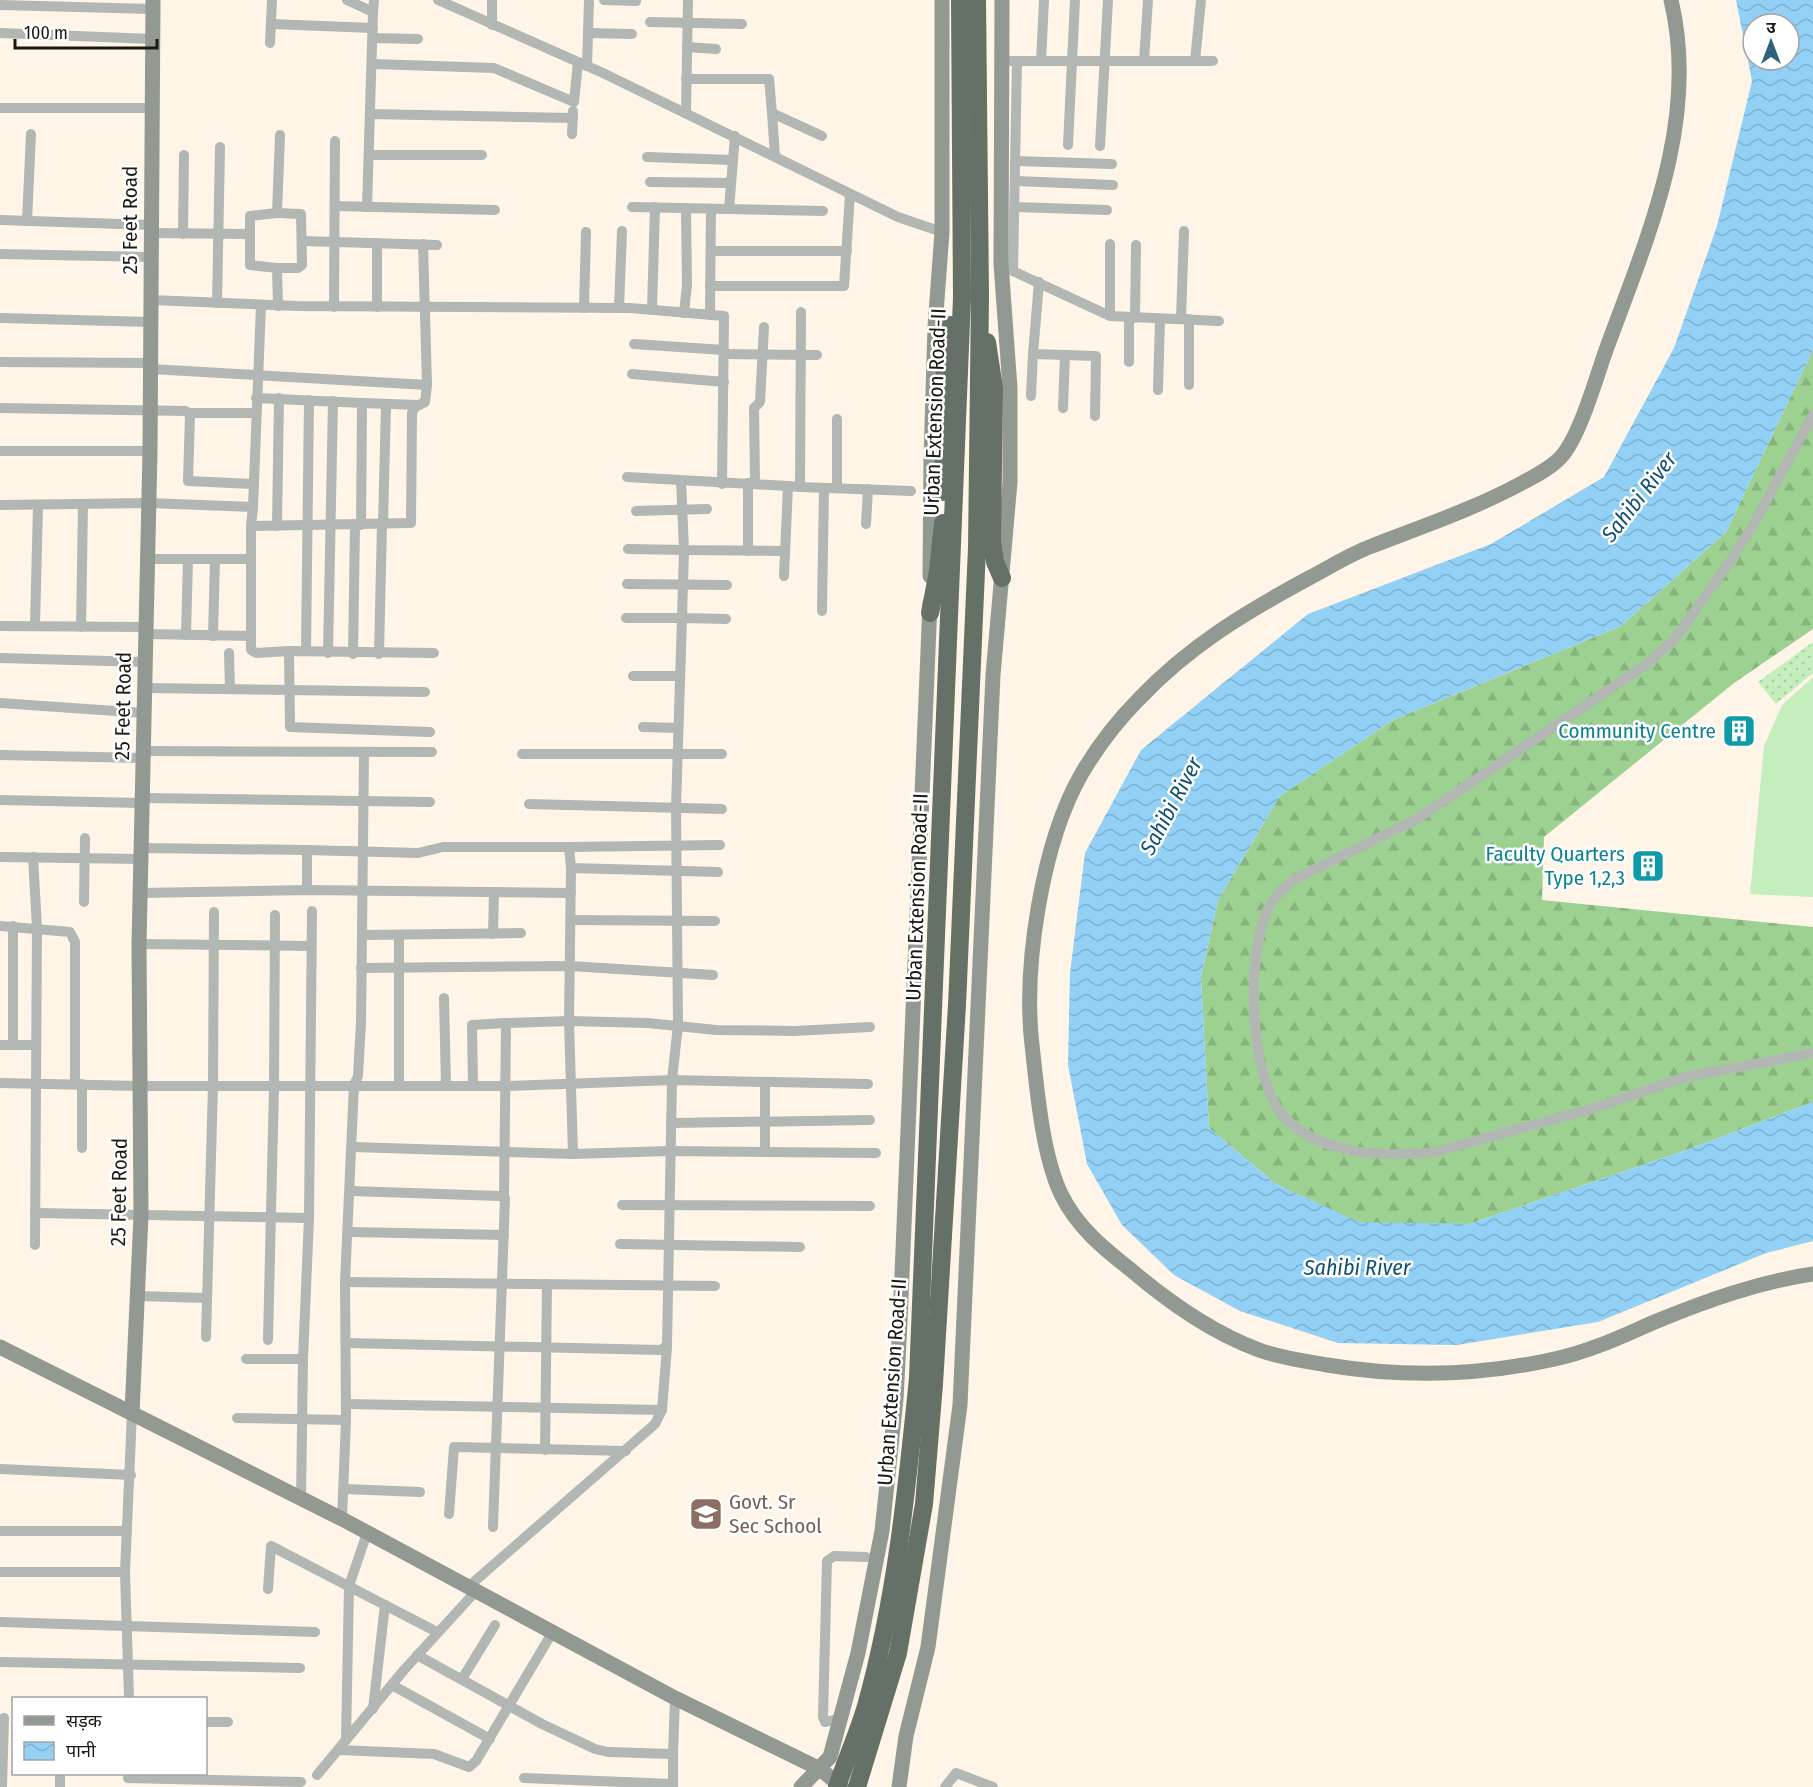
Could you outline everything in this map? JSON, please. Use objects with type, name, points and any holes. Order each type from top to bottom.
[{"type":"highway","name":"Urban Extension Road-II","points":[[857,1787],[898,1653],[924,1504],[926,1381],[962,298],[960,0]]},
{"type":"highway","name":"Urban Extension Road-II","points":[[929,1323],[958,993],[976,560],[980,330],[977,0]]},
{"type":"highway","points":[[930,613],[942,531],[945,363],[951,327],[962,298]]},
{"type":"highway","points":[[980,330],[987,343],[994,388],[992,541],[995,562],[1002,578]]},
{"type":"highway","name":"Urban Extension Road-II","points":[[837,1787],[865,1707],[880,1647],[926,1381]]},
{"type":"street","points":[[270,43],[272,0]]},
{"type":"street","points":[[346,0],[373,12]]},
{"type":"street","points":[[367,207],[374,0]]},
{"type":"street","points":[[438,0],[686,112],[898,217],[942,232]]},
{"type":"street","points":[[492,0],[492,25]]},
{"type":"street","points":[[572,134],[574,102],[588,33],[589,0]]},
{"type":"street","points":[[604,0],[636,1]]},
{"type":"street","points":[[686,112],[688,0]]},
{"type":"street","points":[[801,1787],[830,1756],[858,1653],[882,1531],[896,1399],[930,613],[930,458],[935,327],[942,232],[942,0]]},
{"type":"street","points":[[1002,0],[1009,61],[1016,181],[1007,268]]},
{"type":"street","points":[[1041,61],[1044,0]]},
{"type":"street","points":[[1068,145],[1075,0]]},
{"type":"street","points":[[1100,146],[1108,0]]},
{"type":"street","points":[[1143,61],[1148,0]]},
{"type":"street","points":[[1195,61],[1201,0]]},
{"type":"street","points":[[1671,0],[1678,37],[1679,68],[1669,171],[1574,438],[1562,457],[1528,480],[1461,513],[1366,548],[1227,623],[1183,658],[1110,730],[1081,775],[1062,817],[1046,875],[1036,930],[1030,983],[1031,1033],[1053,1173],[1062,1197],[1078,1221],[1096,1242],[1182,1310],[1238,1341],[1269,1353],[1375,1373],[1425,1374],[1501,1370],[1604,1345],[1718,1298],[1761,1284],[1813,1274]]},
{"type":"street","points":[[0,5],[153,5]]},
{"type":"street","name":"25 Feet Road","points":[[132,1413],[141,1215],[139,944],[150,451],[153,5]]},
{"type":"street","points":[[650,22],[742,24]]},
{"type":"street","points":[[271,24],[418,39]]},
{"type":"street","points":[[0,33],[152,39]]},
{"type":"street","points":[[588,33],[632,34]]},
{"type":"street","points":[[687,47],[716,49]]},
{"type":"street","points":[[1009,61],[1213,61]]},
{"type":"street","points":[[899,1787],[906,1736],[928,1647],[960,1405],[993,675],[1010,482],[1007,268],[1009,61]]},
{"type":"street","points":[[373,64],[494,68],[574,102]]},
{"type":"street","points":[[686,79],[769,79],[775,156]]},
{"type":"street","points":[[0,108],[152,108]]},
{"type":"street","points":[[772,113],[822,136]]},
{"type":"street","points":[[370,114],[573,118]]},
{"type":"street","points":[[27,221],[31,134]]},
{"type":"street","points":[[277,213],[280,135]]},
{"type":"street","points":[[729,209],[735,136]]},
{"type":"street","points":[[334,307],[335,141]]},
{"type":"street","points":[[218,303],[220,147]]},
{"type":"street","points":[[183,234],[184,155]]},
{"type":"street","points":[[369,155],[482,155]]},
{"type":"street","points":[[647,158],[733,160]]},
{"type":"street","points":[[1015,161],[1112,164]]},
{"type":"street","points":[[1016,181],[1113,185]]},
{"type":"street","points":[[650,182],[731,183]]},
{"type":"street","points":[[710,286],[844,286],[850,194]]},
{"type":"street","points":[[335,206],[495,210]]},
{"type":"street","points":[[632,207],[823,211]]},
{"type":"street","points":[[652,310],[655,207]]},
{"type":"street","points":[[1015,207],[1107,210]]},
{"type":"street","points":[[684,313],[687,285],[686,208]]},
{"type":"street","points":[[710,315],[711,209]]},
{"type":"street","points":[[277,213],[301,214],[300,267],[277,268],[250,265],[251,215],[277,213]]},
{"type":"street","points":[[0,220],[151,229],[183,234],[250,234]]},
{"type":"street","points":[[619,308],[622,231]]},
{"type":"street","points":[[1184,231],[1185,319],[1189,385]]},
{"type":"street","points":[[584,308],[586,232]]},
{"type":"street","points":[[302,241],[437,245]]},
{"type":"street","points":[[377,243],[377,307]]},
{"type":"street","points":[[251,525],[410,525],[413,521],[412,412],[425,402],[427,385],[423,244]]},
{"type":"street","points":[[1110,244],[1110,316]]},
{"type":"street","points":[[1129,362],[1136,245]]},
{"type":"street","points":[[711,251],[847,251]]},
{"type":"street","points":[[0,254],[151,257]]},
{"type":"street","points":[[277,268],[278,306]]},
{"type":"street","points":[[1007,268],[1110,316],[1219,321]]},
{"type":"street","points":[[1031,396],[1040,282]]},
{"type":"street","points":[[151,300],[334,307],[619,308],[724,316],[722,484]]},
{"type":"street","points":[[261,305],[251,525],[252,651],[353,654],[434,653]]},
{"type":"street","points":[[800,487],[801,312]]},
{"type":"street","points":[[0,318],[151,322]]},
{"type":"street","points":[[1158,390],[1160,319]]},
{"type":"street","points":[[748,551],[753,408],[760,402],[764,327]]},
{"type":"street","points":[[634,344],[763,355],[817,355]]},
{"type":"street","points":[[1033,354],[1094,355],[1098,358],[1095,416]]},
{"type":"street","points":[[1063,408],[1065,355]]},
{"type":"street","points":[[0,362],[151,366],[257,376],[427,385]]},
{"type":"street","points":[[632,374],[724,382]]},
{"type":"street","points":[[256,398],[419,405]]},
{"type":"street","points":[[277,526],[279,398]]},
{"type":"street","points":[[306,651],[309,400]]},
{"type":"street","points":[[328,653],[333,401]]},
{"type":"street","points":[[353,654],[362,403]]},
{"type":"street","points":[[379,654],[386,404]]},
{"type":"street","points":[[0,408],[255,413]]},
{"type":"street","points":[[189,413],[188,481],[253,484]]},
{"type":"street","points":[[1813,415],[1752,527],[1674,640],[1644,666],[1417,819],[1295,879],[1283,888],[1270,905],[1261,926],[1254,952],[1253,987],[1263,1076],[1279,1112],[1291,1124],[1322,1142],[1365,1153],[1434,1152],[1595,1108],[1685,1077],[1813,1053]]},
{"type":"street","points":[[837,419],[837,488]]},
{"type":"street","points":[[0,451],[150,451]]},
{"type":"street","points":[[627,477],[722,484],[751,483],[911,491]]},
{"type":"street","points":[[317,1775],[472,1589],[655,1425],[662,1410],[667,1347],[672,1080],[678,1025],[675,973],[675,845],[684,550],[681,481]]},
{"type":"street","points":[[784,576],[788,486]]},
{"type":"street","points":[[822,611],[824,488]]},
{"type":"street","points":[[866,524],[868,489]]},
{"type":"street","points":[[0,505],[149,503],[253,507]]},
{"type":"street","points":[[81,627],[83,505]]},
{"type":"street","points":[[35,626],[38,506]]},
{"type":"street","points":[[636,511],[707,509]]},
{"type":"street","points":[[628,549],[784,551]]},
{"type":"street","points":[[148,559],[251,559]]},
{"type":"street","points":[[186,635],[188,559]]},
{"type":"street","points":[[213,636],[215,559]]},
{"type":"street","points":[[627,584],[727,585]]},
{"type":"street","points":[[626,618],[726,619]]},
{"type":"street","points":[[0,626],[81,627],[146,630],[186,635],[251,636]]},
{"type":"street","points":[[289,651],[290,724],[293,728],[430,732]]},
{"type":"street","points":[[230,653],[230,689]]},
{"type":"street","points":[[0,658],[145,662]]},
{"type":"street","points":[[633,676],[680,676]]},
{"type":"street","points":[[145,688],[289,692],[425,692]]},
{"type":"street","points":[[0,703],[144,713]]},
{"type":"street","points":[[643,727],[678,728]]},
{"type":"street","points":[[342,1519],[345,1489],[347,1343],[345,1282],[351,1191],[354,1085],[358,1076],[365,801],[364,752]]},
{"type":"street","points":[[0,755],[432,753]]},
{"type":"street","points":[[522,754],[722,754]]},
{"type":"street","points":[[0,800],[430,802]]},
{"type":"street","points":[[529,804],[722,809]]},
{"type":"street","points":[[84,902],[85,837]]},
{"type":"street","points":[[0,856],[85,858],[141,853],[307,850],[418,853],[443,846],[720,845]]},
{"type":"street","points":[[569,846],[572,868],[569,1021],[573,1154]]},
{"type":"street","points":[[307,850],[307,890]]},
{"type":"street","points":[[33,857],[37,928],[34,1045],[35,1245]]},
{"type":"street","points":[[572,868],[718,872]]},
{"type":"street","points":[[140,892],[307,890],[571,893]]},
{"type":"street","points":[[493,934],[494,892]]},
{"type":"street","points":[[301,1499],[303,1359],[309,1218],[312,911]]},
{"type":"street","points":[[206,1337],[213,1085],[214,912]]},
{"type":"street","points":[[268,1340],[272,1216],[275,915]]},
{"type":"street","points":[[571,920],[715,921]]},
{"type":"street","points":[[0,926],[70,932],[75,942],[78,1084],[82,1148]]},
{"type":"street","points":[[13,927],[13,1045]]},
{"type":"street","points":[[362,935],[521,933]]},
{"type":"street","points":[[399,935],[399,1085]]},
{"type":"street","points":[[139,944],[311,946]]},
{"type":"street","points":[[361,968],[570,966],[713,975]]},
{"type":"street","points":[[444,998],[446,1085]]},
{"type":"street","points":[[473,1086],[472,1025],[569,1021],[678,1025],[716,1030],[870,1027]]},
{"type":"street","points":[[494,1527],[508,1086],[506,1023]]},
{"type":"street","points":[[0,1045],[34,1045]]},
{"type":"street","points":[[0,1083],[140,1086],[508,1086],[672,1080],[868,1084]]},
{"type":"street","points":[[765,1082],[765,1151]]},
{"type":"street","points":[[671,1123],[870,1120]]},
{"type":"street","points":[[353,1147],[573,1154],[670,1151],[876,1153]]},
{"type":"street","points":[[351,1191],[504,1197]]},
{"type":"street","points":[[622,1205],[870,1206]]},
{"type":"street","points":[[35,1213],[309,1218]]},
{"type":"street","points":[[349,1232],[504,1235]]},
{"type":"street","points":[[620,1244],[800,1247]]},
{"type":"street","points":[[345,1282],[715,1286]]},
{"type":"street","points":[[545,1450],[547,1284]]},
{"type":"street","points":[[137,1296],[207,1298]]},
{"type":"street","points":[[900,1322],[963,1324]]},
{"type":"street","points":[[347,1343],[661,1350],[667,1347]]},
{"type":"street","points":[[0,1347],[342,1519],[675,1698],[820,1768],[842,1787]]},
{"type":"street","points":[[246,1359],[303,1359]]},
{"type":"street","points":[[346,1404],[499,1409],[662,1410]]},
{"type":"street","points":[[129,1697],[130,1664],[125,1572],[132,1413]]},
{"type":"street","points":[[237,1418],[346,1420]]},
{"type":"street","points":[[449,1514],[453,1448],[626,1451]]},
{"type":"street","points":[[0,1469],[131,1475]]},
{"type":"street","points":[[345,1489],[420,1491]]},
{"type":"street","points":[[0,1532],[127,1532]]},
{"type":"street","points":[[346,1740],[349,1586],[367,1533]]},
{"type":"street","points":[[268,1590],[271,1546],[437,1632]]},
{"type":"street","points":[[839,1719],[825,1722],[823,1719],[827,1561],[834,1556],[866,1557]]},
{"type":"street","points":[[0,1572],[125,1572]]},
{"type":"street","points":[[373,1709],[385,1605]]},
{"type":"street","points":[[0,1622],[315,1632]]},
{"type":"street","points":[[462,1679],[495,1625]]},
{"type":"street","points":[[339,1750],[434,1754],[468,1767],[476,1761],[490,1739],[552,1633]]},
{"type":"street","points":[[417,1655],[542,1724],[602,1751],[674,1754]]},
{"type":"street","points":[[0,1662],[300,1668]]},
{"type":"street","points":[[392,1685],[490,1739]]},
{"type":"street","points":[[524,1778],[673,1785],[675,1698]]},
{"type":"street","points":[[2,1787],[6,1718]]},
{"type":"street","points":[[207,1722],[228,1722]]},
{"type":"street","points":[[945,1787],[956,1773],[993,1787]]},
{"type":"street","points":[[128,1780],[301,1782]]},
{"type":"green space","points":[[1813,350],[1813,629],[1734,683],[1544,837],[1542,900],[1813,927],[1813,1102],[1684,1151],[1469,1224],[1359,1223],[1276,1184],[1209,1128],[1201,977],[1218,900],[1280,796],[1393,720],[1621,626],[1726,532]]},
{"type":"green space","points":[[1813,642],[1813,673],[1776,704],[1758,682]]},
{"type":"green space","points":[[1813,677],[1813,897],[1750,894],[1764,746],[1782,705]]},
{"type":"water","name":"Sahibi River","points":[[1736,0],[1813,0],[1813,350],[1726,532],[1621,626],[1393,720],[1280,796],[1218,900],[1201,977],[1209,1128],[1276,1184],[1359,1222],[1469,1224],[1684,1151],[1813,1102],[1813,1241],[1766,1253],[1598,1322],[1457,1345],[1338,1343],[1240,1311],[1174,1275],[1122,1225],[1087,1164],[1068,1065],[1070,973],[1085,853],[1141,750],[1308,614],[1491,544],[1604,477],[1674,348],[1717,226],[1752,81],[1750,72],[1801,72],[1801,12],[1741,12],[1741,25]]},
{"type":"place","name":"Community Centre","points":[[1739,731]]},
{"type":"place","name":"Faculty Quarters Type 1,2,3","points":[[1648,866]]},
{"type":"place","name":"Govt. Sr Sec School","points":[[706,1514]]}]
